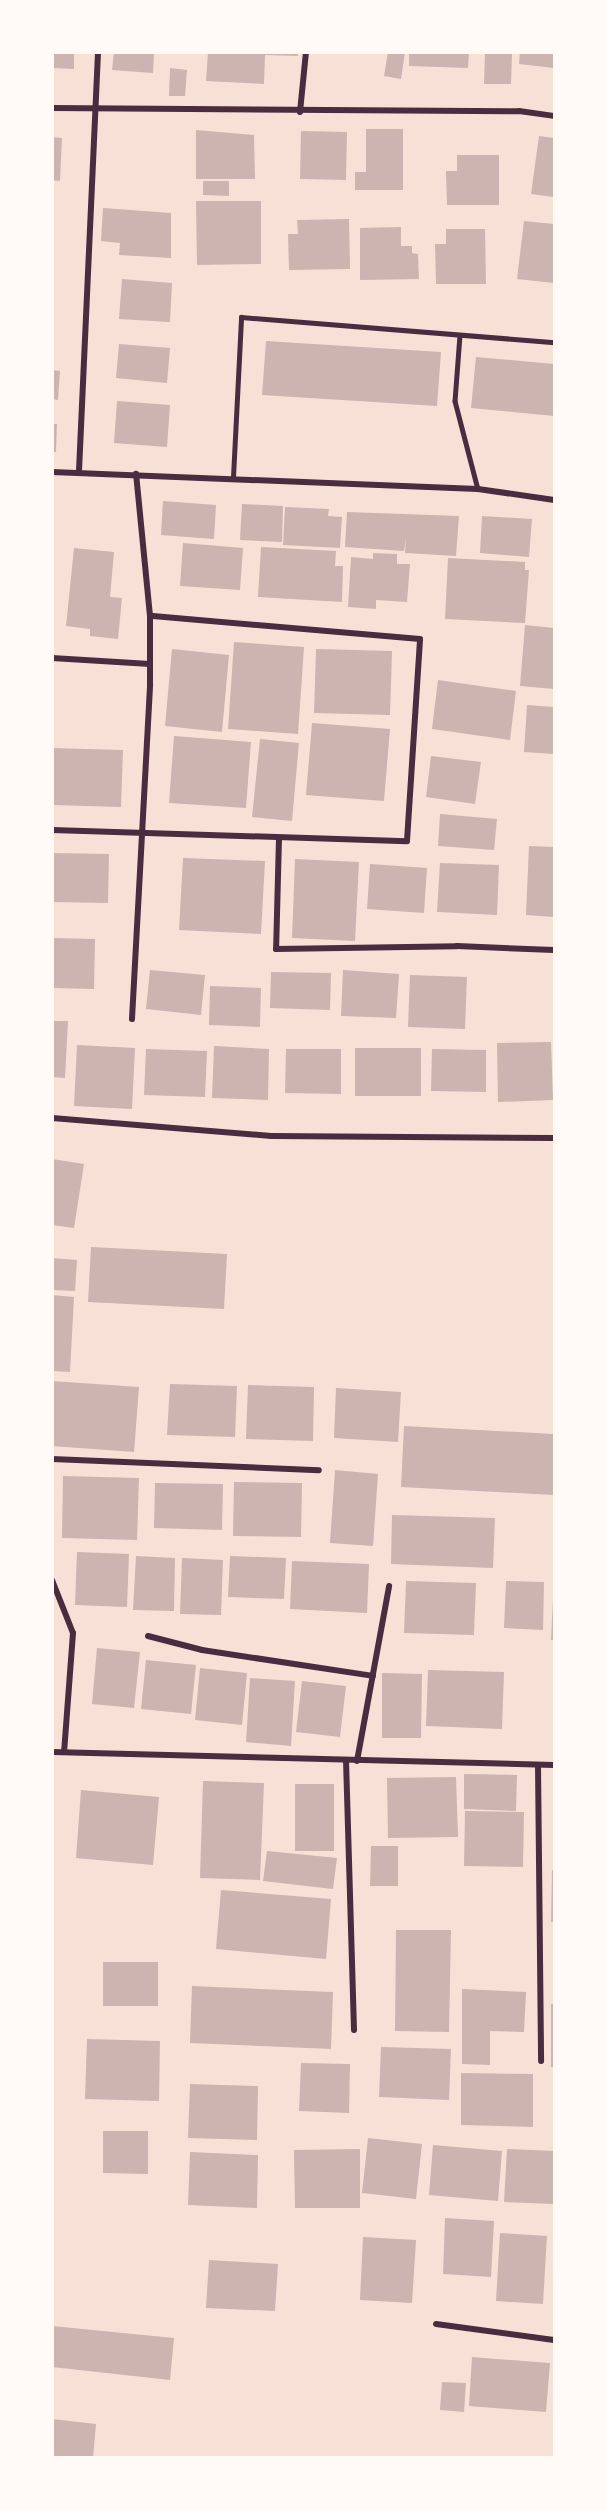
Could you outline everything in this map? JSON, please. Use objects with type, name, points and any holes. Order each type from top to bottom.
[{"type":"street","points":[[79,471],[98,52]]},
{"type":"street","points":[[300,112],[306,52]]},
{"type":"street","points":[[52,108],[300,112],[519,111],[555,116]]},
{"type":"street","points":[[52,472],[233,477],[478,489],[555,500]]},
{"type":"street","points":[[132,1019],[150,664],[150,616],[136,474]]},
{"type":"street","points":[[52,830],[143,835],[407,841],[420,639],[150,616]]},
{"type":"street","points":[[52,658],[150,664]]},
{"type":"street","points":[[279,838],[276,948],[457,946],[555,950]]},
{"type":"street","points":[[52,1118],[271,1136],[555,1138]]},
{"type":"street","points":[[52,1459],[319,1470]]},
{"type":"street","points":[[52,1580],[73,1633],[63,1752]]},
{"type":"street","points":[[357,1761],[389,1586]]},
{"type":"street","points":[[148,1636],[202,1650],[373,1676]]},
{"type":"street","points":[[52,1752],[555,1765]]},
{"type":"street","points":[[346,1760],[354,2030]]},
{"type":"street","points":[[538,1765],[541,2061]]},
{"type":"street","points":[[436,2324],[555,2340]]},
{"type":"lane","points":[[233,477],[241,317],[555,342]]},
{"type":"lane","points":[[460,335],[455,401],[478,489]]},
{"type":"building","points":[[52,52],[74,52],[74,69],[52,68]]},
{"type":"building","points":[[114,52],[154,52],[153,73],[112,70]]},
{"type":"building","points":[[208,52],[298,52],[298,56],[265,55],[264,84],[206,81]]},
{"type":"building","points":[[388,52],[405,52],[401,79],[384,76]]},
{"type":"building","points":[[409,52],[469,52],[468,68],[409,66]]},
{"type":"building","points":[[485,52],[512,52],[511,84],[484,84]]},
{"type":"building","points":[[520,52],[554,52],[554,68],[519,64]]},
{"type":"building","points":[[170,68],[187,70],[185,96],[169,96]]},
{"type":"building","points":[[366,129],[403,129],[403,190],[355,190],[355,172],[366,172]]},
{"type":"building","points":[[196,130],[254,135],[255,179],[196,179]]},
{"type":"building","points":[[301,131],[347,132],[346,180],[300,179]]},
{"type":"building","points":[[539,136],[554,138],[554,197],[531,194]]},
{"type":"building","points":[[52,137],[62,138],[60,181],[52,180]]},
{"type":"building","points":[[457,155],[499,155],[499,205],[447,205],[446,171],[457,171]]},
{"type":"building","points":[[203,181],[229,181],[229,196],[203,195]]},
{"type":"building","points":[[196,201],[261,201],[261,264],[197,265]]},
{"type":"building","points":[[103,208],[171,213],[171,258],[119,255],[120,243],[101,241]]},
{"type":"building","points":[[349,219],[350,269],[289,270],[288,234],[298,234],[297,220]]},
{"type":"building","points":[[524,221],[554,224],[554,283],[517,279]]},
{"type":"building","points":[[401,227],[401,246],[412,246],[412,253],[418,254],[419,279],[360,280],[360,228]]},
{"type":"building","points":[[446,229],[485,229],[486,284],[436,284],[435,244],[446,244]]},
{"type":"building","points":[[122,279],[172,283],[170,322],[119,319]]},
{"type":"building","points":[[266,341],[441,352],[437,406],[262,395]]},
{"type":"building","points":[[119,344],[170,348],[167,383],[116,378]]},
{"type":"building","points":[[476,357],[554,364],[554,416],[471,408]]},
{"type":"building","points":[[52,370],[60,371],[58,400],[52,399]]},
{"type":"building","points":[[117,401],[170,405],[167,447],[114,443]]},
{"type":"building","points":[[52,424],[57,424],[56,452],[52,452]]},
{"type":"building","points":[[163,501],[216,505],[214,539],[161,535]]},
{"type":"building","points":[[242,504],[283,506],[282,542],[240,540]]},
{"type":"building","points":[[285,507],[329,509],[328,516],[342,517],[340,548],[283,545]]},
{"type":"building","points":[[347,512],[459,516],[456,556],[405,553],[406,538],[404,551],[345,547]]},
{"type":"building","points":[[482,516],[532,519],[529,557],[480,553]]},
{"type":"building","points":[[183,543],[243,548],[240,590],[180,586]]},
{"type":"building","points":[[261,547],[336,551],[335,566],[343,566],[342,602],[258,597]]},
{"type":"building","points":[[74,548],[114,552],[110,597],[122,598],[118,639],[90,636],[90,629],[66,626]]},
{"type":"building","points":[[373,553],[397,554],[397,564],[410,564],[407,602],[376,600],[376,609],[348,607],[351,557],[373,559]]},
{"type":"building","points":[[448,558],[525,562],[525,570],[529,570],[525,623],[445,619]]},
{"type":"building","points":[[525,625],[554,628],[554,689],[520,686]]},
{"type":"building","points":[[234,642],[304,647],[298,734],[228,729]]},
{"type":"building","points":[[172,649],[229,655],[222,732],[165,726]]},
{"type":"building","points":[[316,649],[392,651],[390,715],[314,713]]},
{"type":"building","points":[[438,680],[516,691],[510,740],[432,729]]},
{"type":"building","points":[[527,705],[554,707],[554,754],[524,752]]},
{"type":"building","points":[[312,723],[390,729],[384,801],[306,795]]},
{"type":"building","points":[[174,736],[251,742],[246,808],[169,803]]},
{"type":"building","points":[[260,739],[299,743],[292,821],[252,817]]},
{"type":"building","points":[[52,748],[123,750],[121,807],[52,805]]},
{"type":"building","points":[[431,756],[481,762],[475,804],[426,797]]},
{"type":"building","points":[[440,814],[497,819],[494,850],[438,846]]},
{"type":"building","points":[[529,846],[554,847],[554,917],[526,915]]},
{"type":"building","points":[[52,853],[109,854],[108,903],[52,902]]},
{"type":"building","points":[[183,858],[265,861],[261,934],[179,930]]},
{"type":"building","points":[[295,859],[359,862],[355,941],[292,938]]},
{"type":"building","points":[[440,863],[499,865],[497,915],[437,912]]},
{"type":"building","points":[[370,864],[427,868],[424,913],[367,909]]},
{"type":"building","points":[[52,938],[95,939],[94,989],[52,988]]},
{"type":"building","points":[[150,970],[205,975],[201,1015],[146,1009]]},
{"type":"building","points":[[343,970],[399,974],[396,1018],[341,1016]]},
{"type":"building","points":[[271,972],[331,973],[330,1010],[270,1008]]},
{"type":"building","points":[[410,975],[467,977],[465,1029],[408,1027]]},
{"type":"building","points":[[210,986],[261,988],[260,1027],[209,1025]]},
{"type":"building","points":[[52,1021],[68,1021],[65,1078],[52,1077]]},
{"type":"building","points":[[551,1042],[553,1100],[498,1102],[497,1043]]},
{"type":"building","points":[[77,1045],[135,1048],[132,1109],[74,1106]]},
{"type":"building","points":[[214,1046],[269,1049],[268,1100],[212,1098]]},
{"type":"building","points":[[355,1048],[421,1048],[421,1096],[355,1096]]},
{"type":"building","points":[[146,1049],[207,1051],[205,1097],[144,1095]]},
{"type":"building","points":[[286,1049],[341,1049],[341,1094],[285,1093]]},
{"type":"building","points":[[432,1049],[486,1050],[486,1092],[431,1091]]},
{"type":"building","points":[[52,1159],[84,1164],[74,1228],[52,1225]]},
{"type":"building","points":[[91,1247],[227,1254],[224,1309],[88,1302]]},
{"type":"building","points":[[52,1258],[77,1260],[75,1291],[52,1290]]},
{"type":"building","points":[[52,1295],[74,1297],[70,1372],[52,1371]]},
{"type":"building","points":[[52,1381],[139,1387],[134,1452],[52,1446]]},
{"type":"building","points":[[170,1384],[237,1386],[235,1437],[167,1435]]},
{"type":"building","points":[[248,1385],[314,1387],[313,1441],[246,1439]]},
{"type":"building","points":[[336,1388],[401,1392],[398,1442],[334,1438]]},
{"type":"building","points":[[404,1426],[554,1434],[554,1495],[401,1487]]},
{"type":"building","points":[[335,1470],[378,1474],[373,1546],[330,1543]]},
{"type":"building","points":[[63,1476],[139,1478],[137,1540],[62,1538]]},
{"type":"building","points":[[234,1482],[302,1483],[301,1537],[233,1536]]},
{"type":"building","points":[[155,1483],[223,1484],[222,1530],[154,1528]]},
{"type":"building","points":[[392,1515],[495,1518],[493,1568],[391,1564]]},
{"type":"building","points":[[77,1552],[129,1554],[127,1607],[75,1605]]},
{"type":"building","points":[[136,1556],[175,1558],[174,1611],[133,1610]]},
{"type":"building","points":[[230,1556],[286,1558],[284,1599],[228,1597]]},
{"type":"building","points":[[182,1558],[223,1560],[221,1615],[180,1614]]},
{"type":"building","points":[[292,1561],[369,1564],[367,1613],[290,1609]]},
{"type":"building","points":[[406,1581],[476,1583],[474,1635],[404,1633]]},
{"type":"building","points":[[506,1581],[544,1582],[543,1630],[504,1628]]},
{"type":"building","points":[[553,1599],[554,1640],[551,1640]]},
{"type":"building","points":[[97,1648],[140,1652],[134,1708],[92,1704]]},
{"type":"building","points":[[146,1660],[196,1665],[191,1714],[141,1709]]},
{"type":"building","points":[[200,1668],[247,1673],[242,1725],[195,1720]]},
{"type":"building","points":[[428,1670],[504,1672],[502,1729],[426,1726]]},
{"type":"building","points":[[382,1673],[422,1674],[421,1738],[382,1738]]},
{"type":"building","points":[[250,1678],[295,1681],[291,1746],[246,1742]]},
{"type":"building","points":[[302,1681],[346,1686],[340,1737],[296,1732]]},
{"type":"building","points":[[464,1774],[517,1775],[516,1811],[464,1809]]},
{"type":"building","points":[[456,1777],[458,1837],[388,1838],[387,1778]]},
{"type":"building","points":[[203,1781],[264,1783],[260,1880],[200,1878]]},
{"type":"building","points":[[295,1784],[334,1784],[334,1851],[295,1851]]},
{"type":"building","points":[[81,1790],[159,1797],[153,1865],[76,1858]]},
{"type":"building","points":[[465,1811],[524,1812],[523,1867],[464,1866]]},
{"type":"building","points":[[371,1846],[398,1846],[398,1886],[370,1886]]},
{"type":"building","points":[[267,1851],[337,1858],[333,1889],[263,1881]]},
{"type":"building","points":[[552,1870],[554,1870],[554,1922],[551,1922]]},
{"type":"building","points":[[221,1890],[331,1899],[326,1959],[216,1949]]},
{"type":"building","points":[[396,1930],[451,1930],[449,2032],[395,2031]]},
{"type":"building","points":[[103,1962],[158,1962],[158,2006],[103,2006]]},
{"type":"building","points":[[192,1986],[333,1992],[331,2049],[190,2043]]},
{"type":"building","points":[[462,1989],[526,1992],[524,2032],[490,2031],[490,2065],[462,2064]]},
{"type":"building","points":[[551,2004],[554,2004],[554,2067],[551,2067]]},
{"type":"building","points":[[87,2039],[160,2041],[159,2101],[85,2099]]},
{"type":"building","points":[[381,2047],[451,2049],[449,2100],[379,2097]]},
{"type":"building","points":[[301,2063],[350,2064],[349,2113],[299,2111]]},
{"type":"building","points":[[461,2073],[533,2074],[533,2127],[461,2125]]},
{"type":"building","points":[[190,2084],[258,2086],[257,2140],[188,2138]]},
{"type":"building","points":[[103,2131],[148,2131],[148,2174],[103,2173]]},
{"type":"building","points":[[368,2138],[422,2144],[416,2199],[362,2193]]},
{"type":"building","points":[[433,2145],[502,2151],[498,2201],[429,2195]]},
{"type":"building","points":[[360,2149],[360,2208],[295,2208],[294,2150]]},
{"type":"building","points":[[507,2149],[554,2151],[554,2204],[504,2202]]},
{"type":"building","points":[[190,2152],[258,2155],[257,2208],[188,2205]]},
{"type":"building","points":[[445,2218],[494,2221],[491,2277],[443,2274]]},
{"type":"building","points":[[500,2233],[547,2236],[543,2304],[496,2301]]},
{"type":"building","points":[[363,2237],[416,2240],[412,2303],[360,2300]]},
{"type":"building","points":[[209,2260],[278,2264],[275,2311],[206,2308]]},
{"type":"building","points":[[52,2326],[174,2338],[170,2380],[52,2367]]},
{"type":"building","points":[[472,2357],[550,2363],[546,2412],[469,2406]]},
{"type":"building","points":[[442,2382],[466,2383],[464,2412],[440,2410]]},
{"type":"building","points":[[52,2419],[96,2424],[93,2458],[52,2458]]}]
